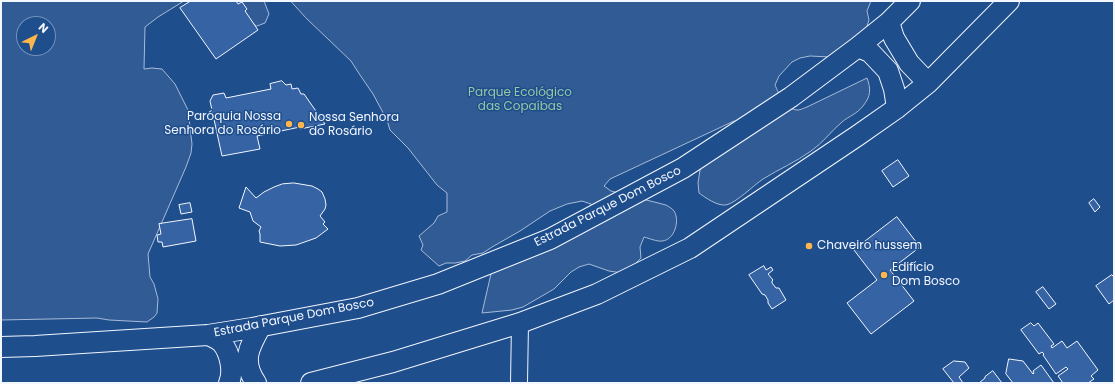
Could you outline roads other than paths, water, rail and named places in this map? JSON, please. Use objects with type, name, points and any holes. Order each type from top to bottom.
[{"type":"main road","name":"Estrada Parque Dom Bosco","points":[[1,347],[208,335],[358,308],[438,284],[550,239],[683,168],[791,97],[889,22],[910,1]]},
{"type":"main road","points":[[311,383],[393,362],[520,324],[596,294],[690,248],[897,108],[928,83],[1009,1]]},
{"type":"main road","points":[[889,22],[894,38],[909,63],[928,83]]},
{"type":"main road","points":[[858,47],[870,52],[888,71],[894,89],[897,108]]},
{"type":"main road","points":[[256,383],[250,372],[247,355],[250,345],[261,326]]},
{"type":"main road","points":[[208,335],[222,343],[229,355],[231,379],[229,383]]},
{"type":"street","points":[[519,383],[520,324]]},
{"type":"place","name":"Paróquia Nossa Senhora do Rosário","points":[[289,124]]},
{"type":"place","name":"Nossa Senhora do Rosário","points":[[301,125]]},
{"type":"place","name":"Chaveiro hussem","points":[[809,246]]},
{"type":"place","name":"Edifício Dom Bosco","points":[[884,275]]},
{"type":"park label","name":"Parque Ecológico das Copaíbas","points":[[520,100]]}]
